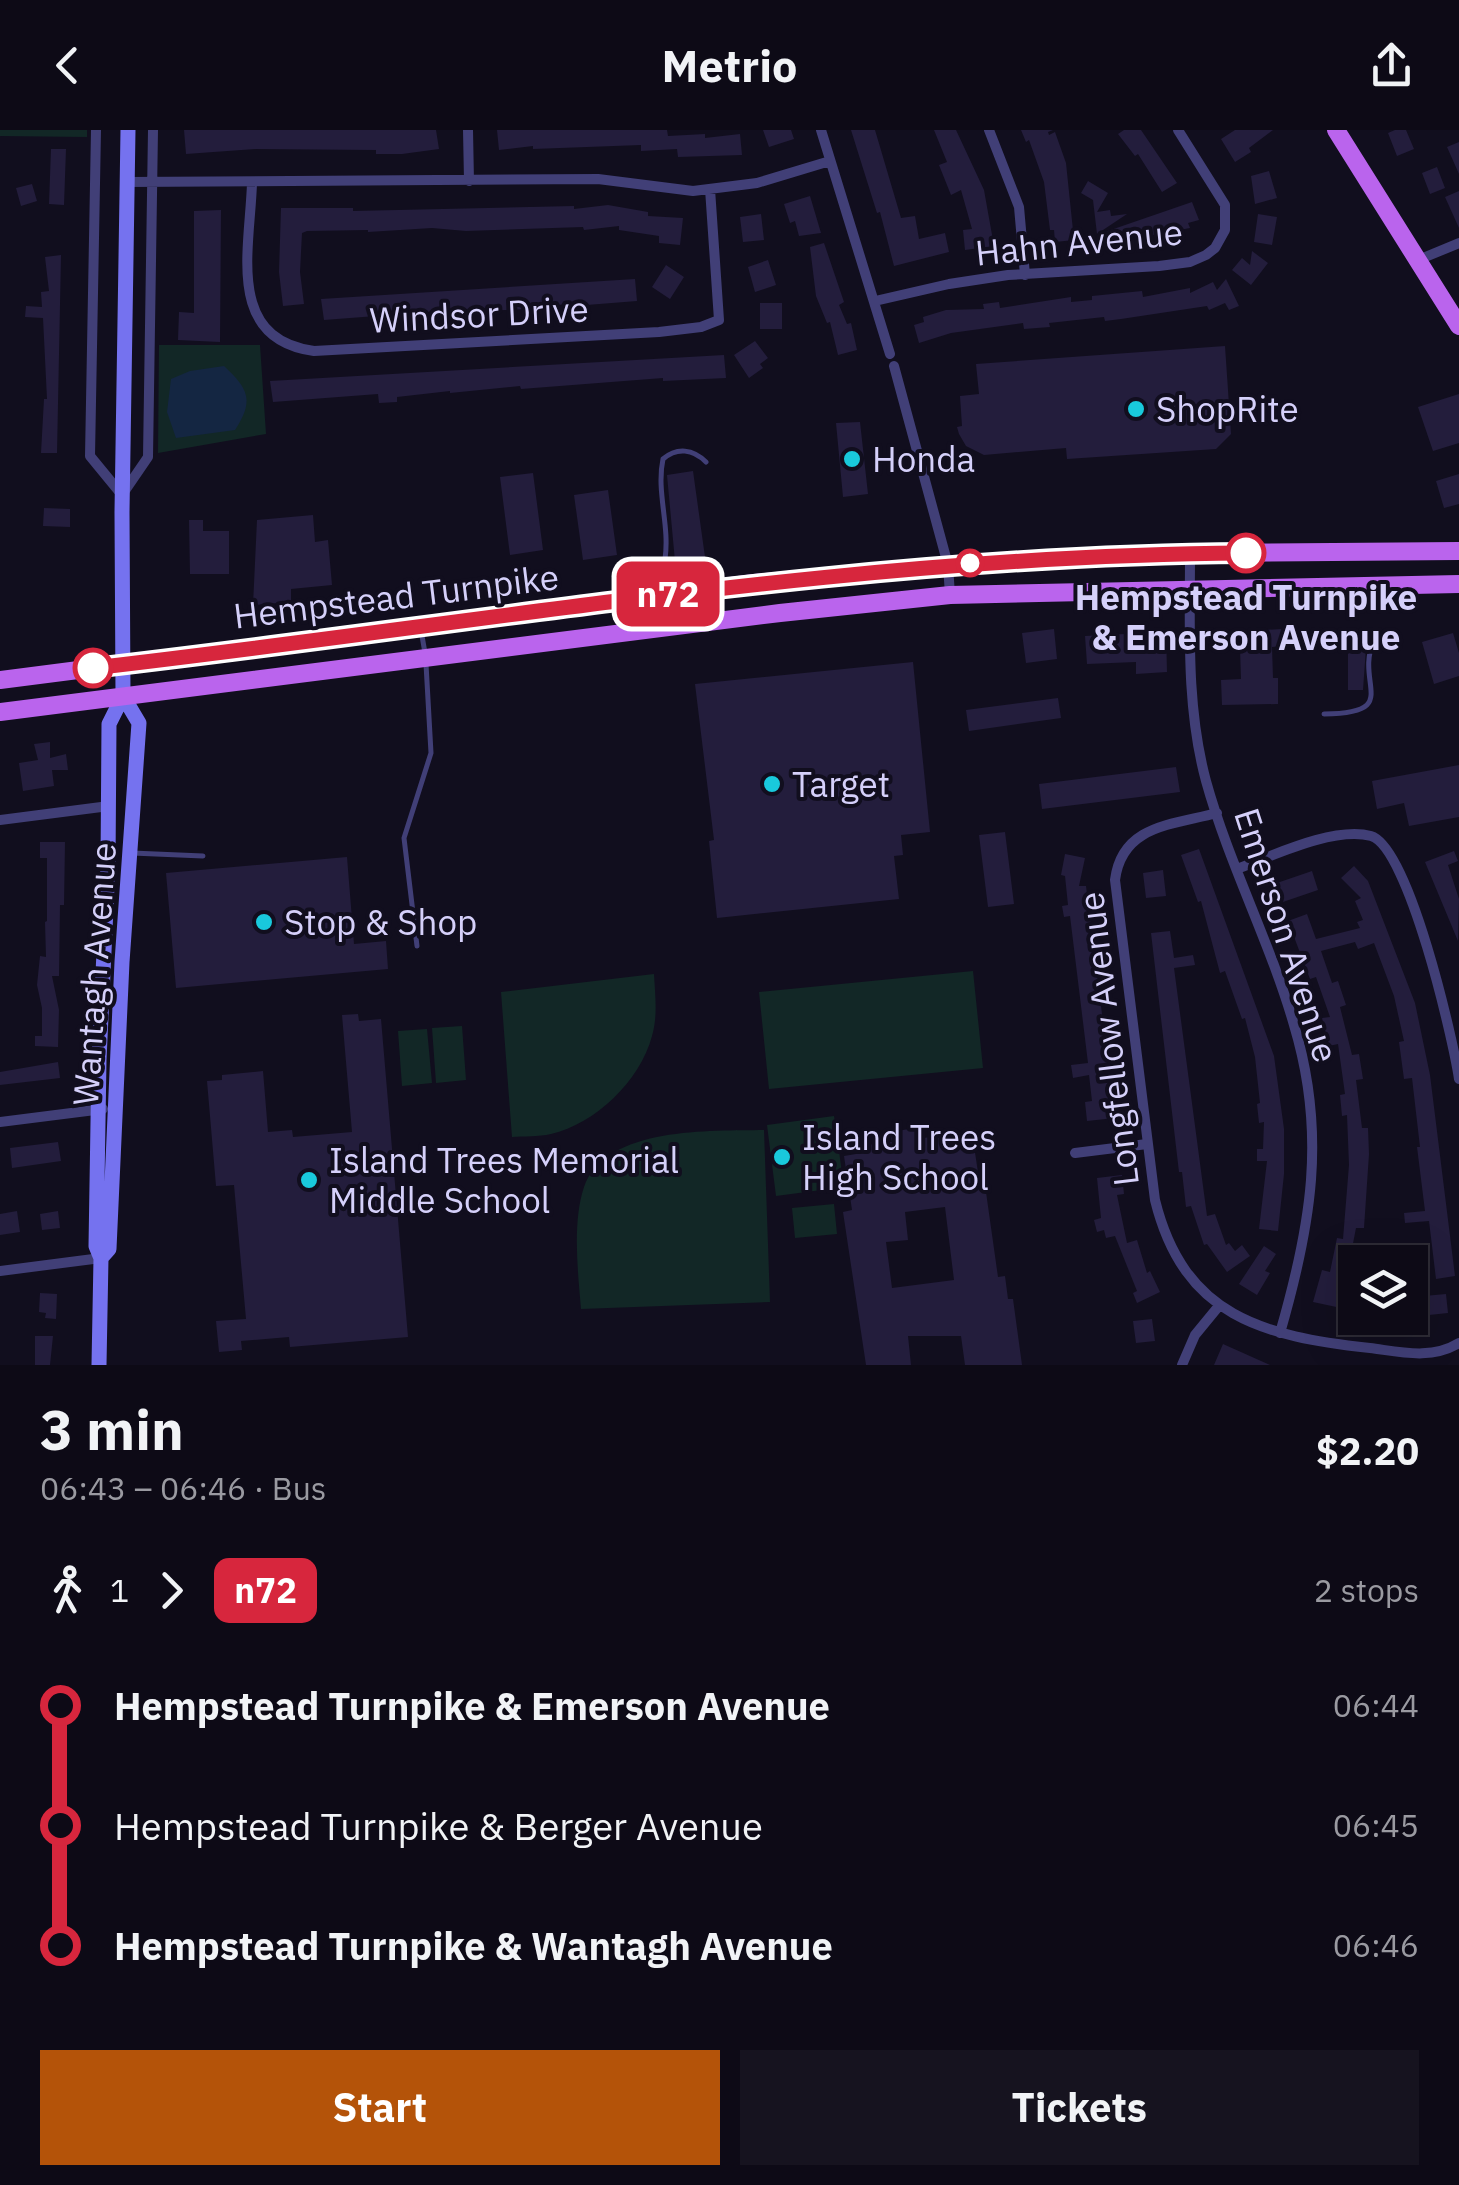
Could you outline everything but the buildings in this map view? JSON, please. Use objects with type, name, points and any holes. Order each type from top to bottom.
[{"type":"main road","name":"Wantagh Avenue","points":[[107,1108],[109,724],[123,696],[124,665],[122,495],[128,130]]},
{"type":"main road","points":[[1336,130],[1459,326]]},
{"type":"main road","name":"Hempstead Turnpike","points":[[0,680],[752,584],[948,565],[1190,553],[1459,551]]},
{"type":"main road","name":"Hempstead Turnpike","points":[[0,712],[780,612],[950,595],[1459,584]]},
{"type":"main road","name":"Wantagh Avenue","points":[[99,1365],[101,1258],[96,1246],[132,853],[139,723],[123,696]]},
{"type":"street","points":[[96,130],[90,456],[122,495],[148,457],[154,130]]},
{"type":"street","points":[[468,130],[468,180]]},
{"type":"street","points":[[821,130],[890,354]]},
{"type":"street","points":[[990,130],[1019,206],[1025,275]]},
{"type":"street","name":"Hahn Avenue","points":[[874,301],[949,284],[1190,262],[1215,248],[1225,230],[1225,205],[1180,131]]},
{"type":"street","points":[[127,182],[598,179],[681,190],[757,183],[830,161]]},
{"type":"street","name":"Windsor Drive","points":[[252,182],[249,287],[253,310],[275,340],[314,351],[700,328],[719,320],[710,189]]},
{"type":"street","points":[[1418,260],[1459,242]]},
{"type":"street","points":[[894,366],[948,565],[950,595]]},
{"type":"street","name":"Emerson Avenue","points":[[1190,553],[1190,654],[1200,753],[1217,813],[1294,1025],[1313,1130],[1306,1234],[1280,1332]]},
{"type":"street","points":[[0,820],[108,806]]},
{"type":"street","name":"Longfellow Avenue","points":[[1217,813],[1142,834],[1126,845],[1117,864],[1116,891],[1154,1200],[1167,1239],[1194,1282],[1218,1307]]},
{"type":"street","points":[[1237,869],[1317,841],[1354,835],[1374,836],[1384,844],[1434,965],[1459,1079]]},
{"type":"street","points":[[0,1122],[107,1108]]},
{"type":"street","points":[[1074,1153],[1147,1144]]},
{"type":"street","points":[[0,1271],[101,1258]]},
{"type":"street","points":[[1182,1365],[1195,1335],[1218,1307],[1304,1340],[1428,1355],[1459,1342]]},
{"type":"lane","points":[[665,559],[662,459],[688,451],[698,453],[706,462]]},
{"type":"lane","points":[[417,946],[404,838],[431,753],[421,626]]},
{"type":"lane","points":[[1324,714],[1361,712],[1367,708],[1371,697],[1370,649],[1374,640]]},
{"type":"lane","points":[[132,853],[202,856]]},
{"type":"green space","points":[[0,130],[87,130],[87,137],[0,136]]},
{"type":"green space","points":[[159,345],[260,345],[266,434],[158,453]]},
{"type":"green space","points":[[973,971],[983,1068],[769,1089],[759,992]]},
{"type":"green space","points":[[654,974],[656,1013],[652,1036],[637,1069],[614,1098],[567,1129],[512,1137],[501,992]]},
{"type":"green space","points":[[462,1026],[466,1080],[436,1083],[432,1028]]},
{"type":"green space","points":[[427,1029],[432,1083],[402,1086],[398,1031]]},
{"type":"green space","points":[[834,1116],[844,1187],[776,1196],[767,1125]]},
{"type":"green space","points":[[764,1130],[770,1302],[581,1309],[578,1216],[584,1187],[596,1167],[614,1152],[662,1136]]},
{"type":"green space","points":[[834,1204],[837,1234],[795,1238],[792,1208]]},
{"type":"water","points":[[224,366],[246,396],[245,411],[235,430],[176,438],[167,412],[171,379],[190,371]]},
{"type":"bus line","name":"n72","points":[[93,668],[754,583],[1034,558],[1246,553]]},
{"type":"place","name":"ShopRite","points":[[1136,409]]},
{"type":"place","name":"Honda","points":[[852,459]]},
{"type":"place","name":"Hempstead Turnpike & Emerson Avenue","points":[[1246,553]]},
{"type":"place","name":"Target","points":[[772,784]]},
{"type":"place","name":"Stop & Shop","points":[[264,922]]},
{"type":"place","name":"Island Trees High School","points":[[782,1157]]},
{"type":"place","name":"Island Trees Memorial Middle School","points":[[309,1180]]}]
